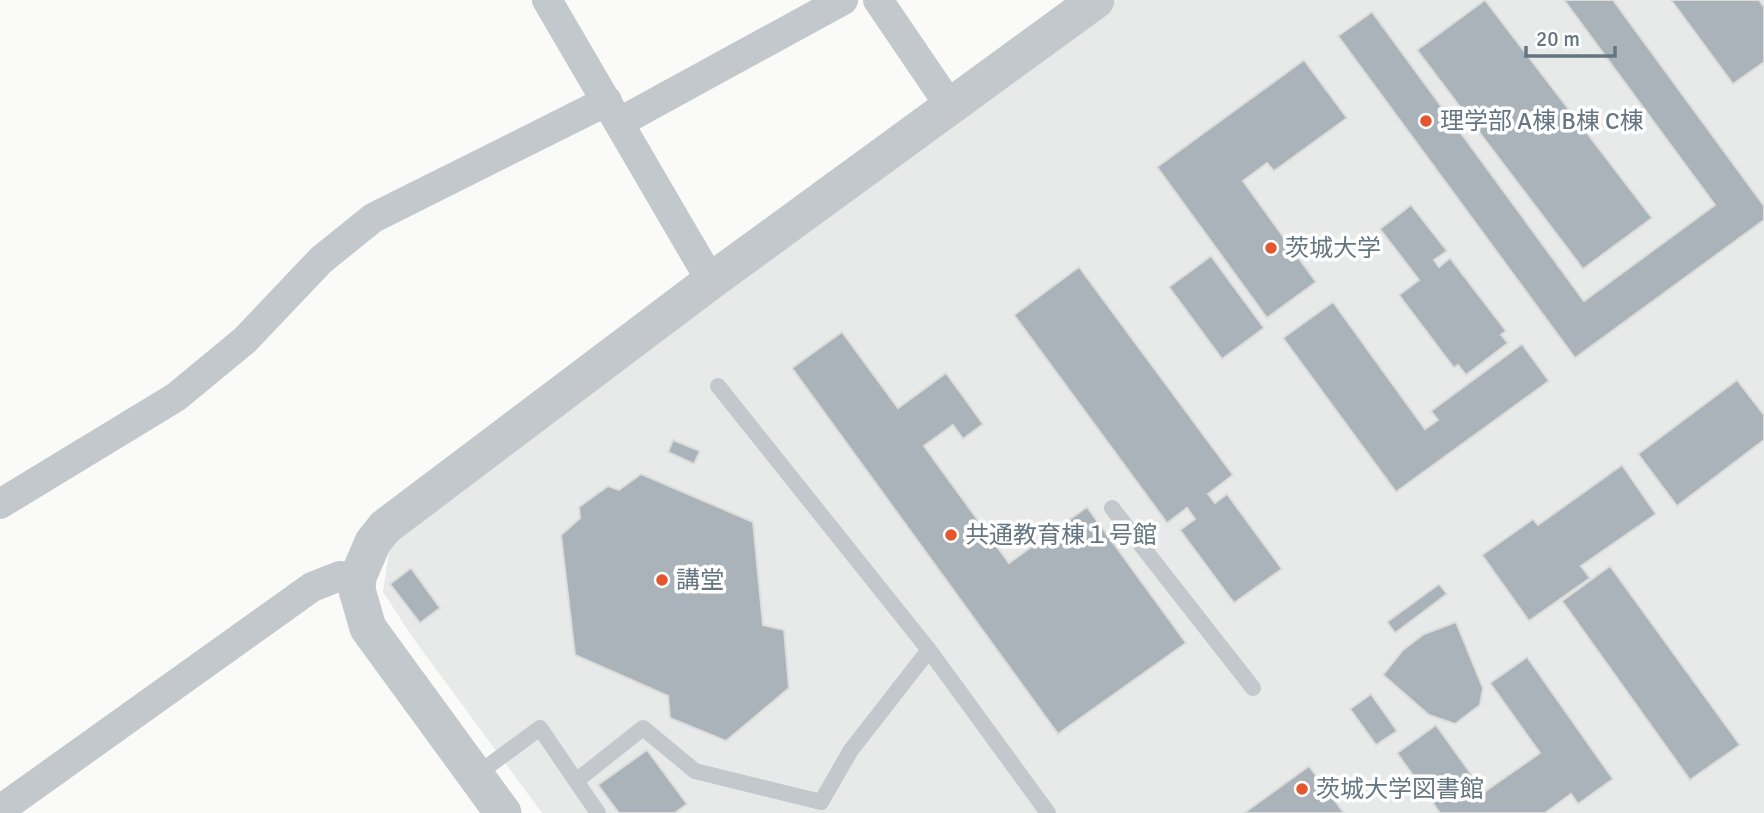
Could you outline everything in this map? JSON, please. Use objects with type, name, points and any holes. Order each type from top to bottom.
[{"type":"street","points":[[547,0],[711,281]]},
{"type":"street","points":[[0,504],[176,397],[245,340],[321,260],[373,218],[613,111],[842,0]]},
{"type":"street","points":[[878,0],[950,106]]},
{"type":"street","points":[[503,813],[368,628],[357,590],[358,578],[373,542],[385,527],[711,281],[1096,0]]},
{"type":"street","points":[[0,810],[312,587],[340,576],[358,578]]},
{"type":"lane","points":[[718,386],[929,650],[1048,813]]},
{"type":"lane","points":[[1112,508],[1253,688]]},
{"type":"lane","points":[[576,781],[643,728],[695,771],[821,802],[851,750],[929,650]]},
{"type":"lane","points":[[476,775],[540,729],[598,813]]},
{"type":"shaded area","name":"茨城大学","points":[[1117,0],[1764,0],[1764,813],[542,813],[413,638],[383,592],[392,532]]},
{"type":"building","points":[[1485,0],[1652,218],[1583,269],[1417,50]]},
{"type":"building","name":"理学部 A棟 B棟 C棟","points":[[1564,0],[1613,0],[1764,206],[1764,220],[1575,358],[1338,36],[1372,12],[1584,301],[1715,205]]},
{"type":"building","points":[[1671,0],[1759,0],[1764,7],[1764,62],[1733,84]]},
{"type":"building","points":[[1304,60],[1347,118],[1274,171],[1267,163],[1243,181],[1316,282],[1267,318],[1157,167]]},
{"type":"building","points":[[1411,205],[1447,251],[1434,260],[1439,267],[1450,258],[1506,331],[1501,335],[1508,343],[1466,375],[1458,365],[1454,368],[1399,295],[1419,280],[1380,229]]},
{"type":"building","points":[[1211,256],[1264,328],[1222,359],[1169,287]]},
{"type":"building","points":[[1079,267],[1233,475],[1208,494],[1215,503],[1227,494],[1282,569],[1234,603],[1180,530],[1195,519],[1187,508],[1167,523],[1014,315]]},
{"type":"building","points":[[1333,302],[1425,429],[1438,420],[1431,411],[1522,344],[1549,381],[1396,492],[1283,338]]},
{"type":"building","name":"共通教育棟１号館","points":[[842,332],[898,408],[946,373],[983,424],[963,439],[953,425],[924,446],[1009,563],[1087,507],[1186,643],[1058,734],[792,368]]},
{"type":"building","points":[[1737,380],[1764,415],[1764,440],[1677,506],[1638,454]]},
{"type":"building","points":[[673,440],[700,451],[694,464],[668,452]]},
{"type":"building","points":[[1622,465],[1656,514],[1581,566],[1590,578],[1529,621],[1482,555],[1533,519],[1538,525]]},
{"type":"building","name":"講堂","points":[[641,474],[753,522],[763,625],[784,630],[789,688],[726,741],[670,718],[668,696],[575,655],[561,535],[580,518],[579,507],[608,486],[619,490]]},
{"type":"building","points":[[1610,566],[1740,745],[1690,780],[1562,601]]},
{"type":"building","points":[[411,568],[440,608],[420,623],[390,584]]},
{"type":"building","points":[[1439,584],[1447,594],[1395,633],[1387,622]]},
{"type":"building","points":[[1456,622],[1483,688],[1480,705],[1455,724],[1429,715],[1383,675],[1403,650],[1424,634]]},
{"type":"building","points":[[1527,657],[1613,779],[1578,804],[1571,794],[1545,813],[1440,813],[1397,753],[1436,725],[1484,792],[1540,753],[1490,683]]},
{"type":"building","points":[[1371,694],[1397,731],[1376,745],[1350,709]]},
{"type":"building","points":[[647,750],[687,804],[675,813],[619,813],[598,785]]},
{"type":"building","name":"茨城大学図書館","points":[[1309,766],[1344,813],[1244,813]]},
{"type":"place","name":"理学部 A棟 B棟 C棟","points":[[1426,121]]},
{"type":"place","name":"茨城大学","points":[[1271,248]]},
{"type":"place","name":"共通教育棟１号館","points":[[951,535]]},
{"type":"place","name":"講堂","points":[[662,580]]},
{"type":"place","name":"茨城大学図書館","points":[[1302,789]]}]
